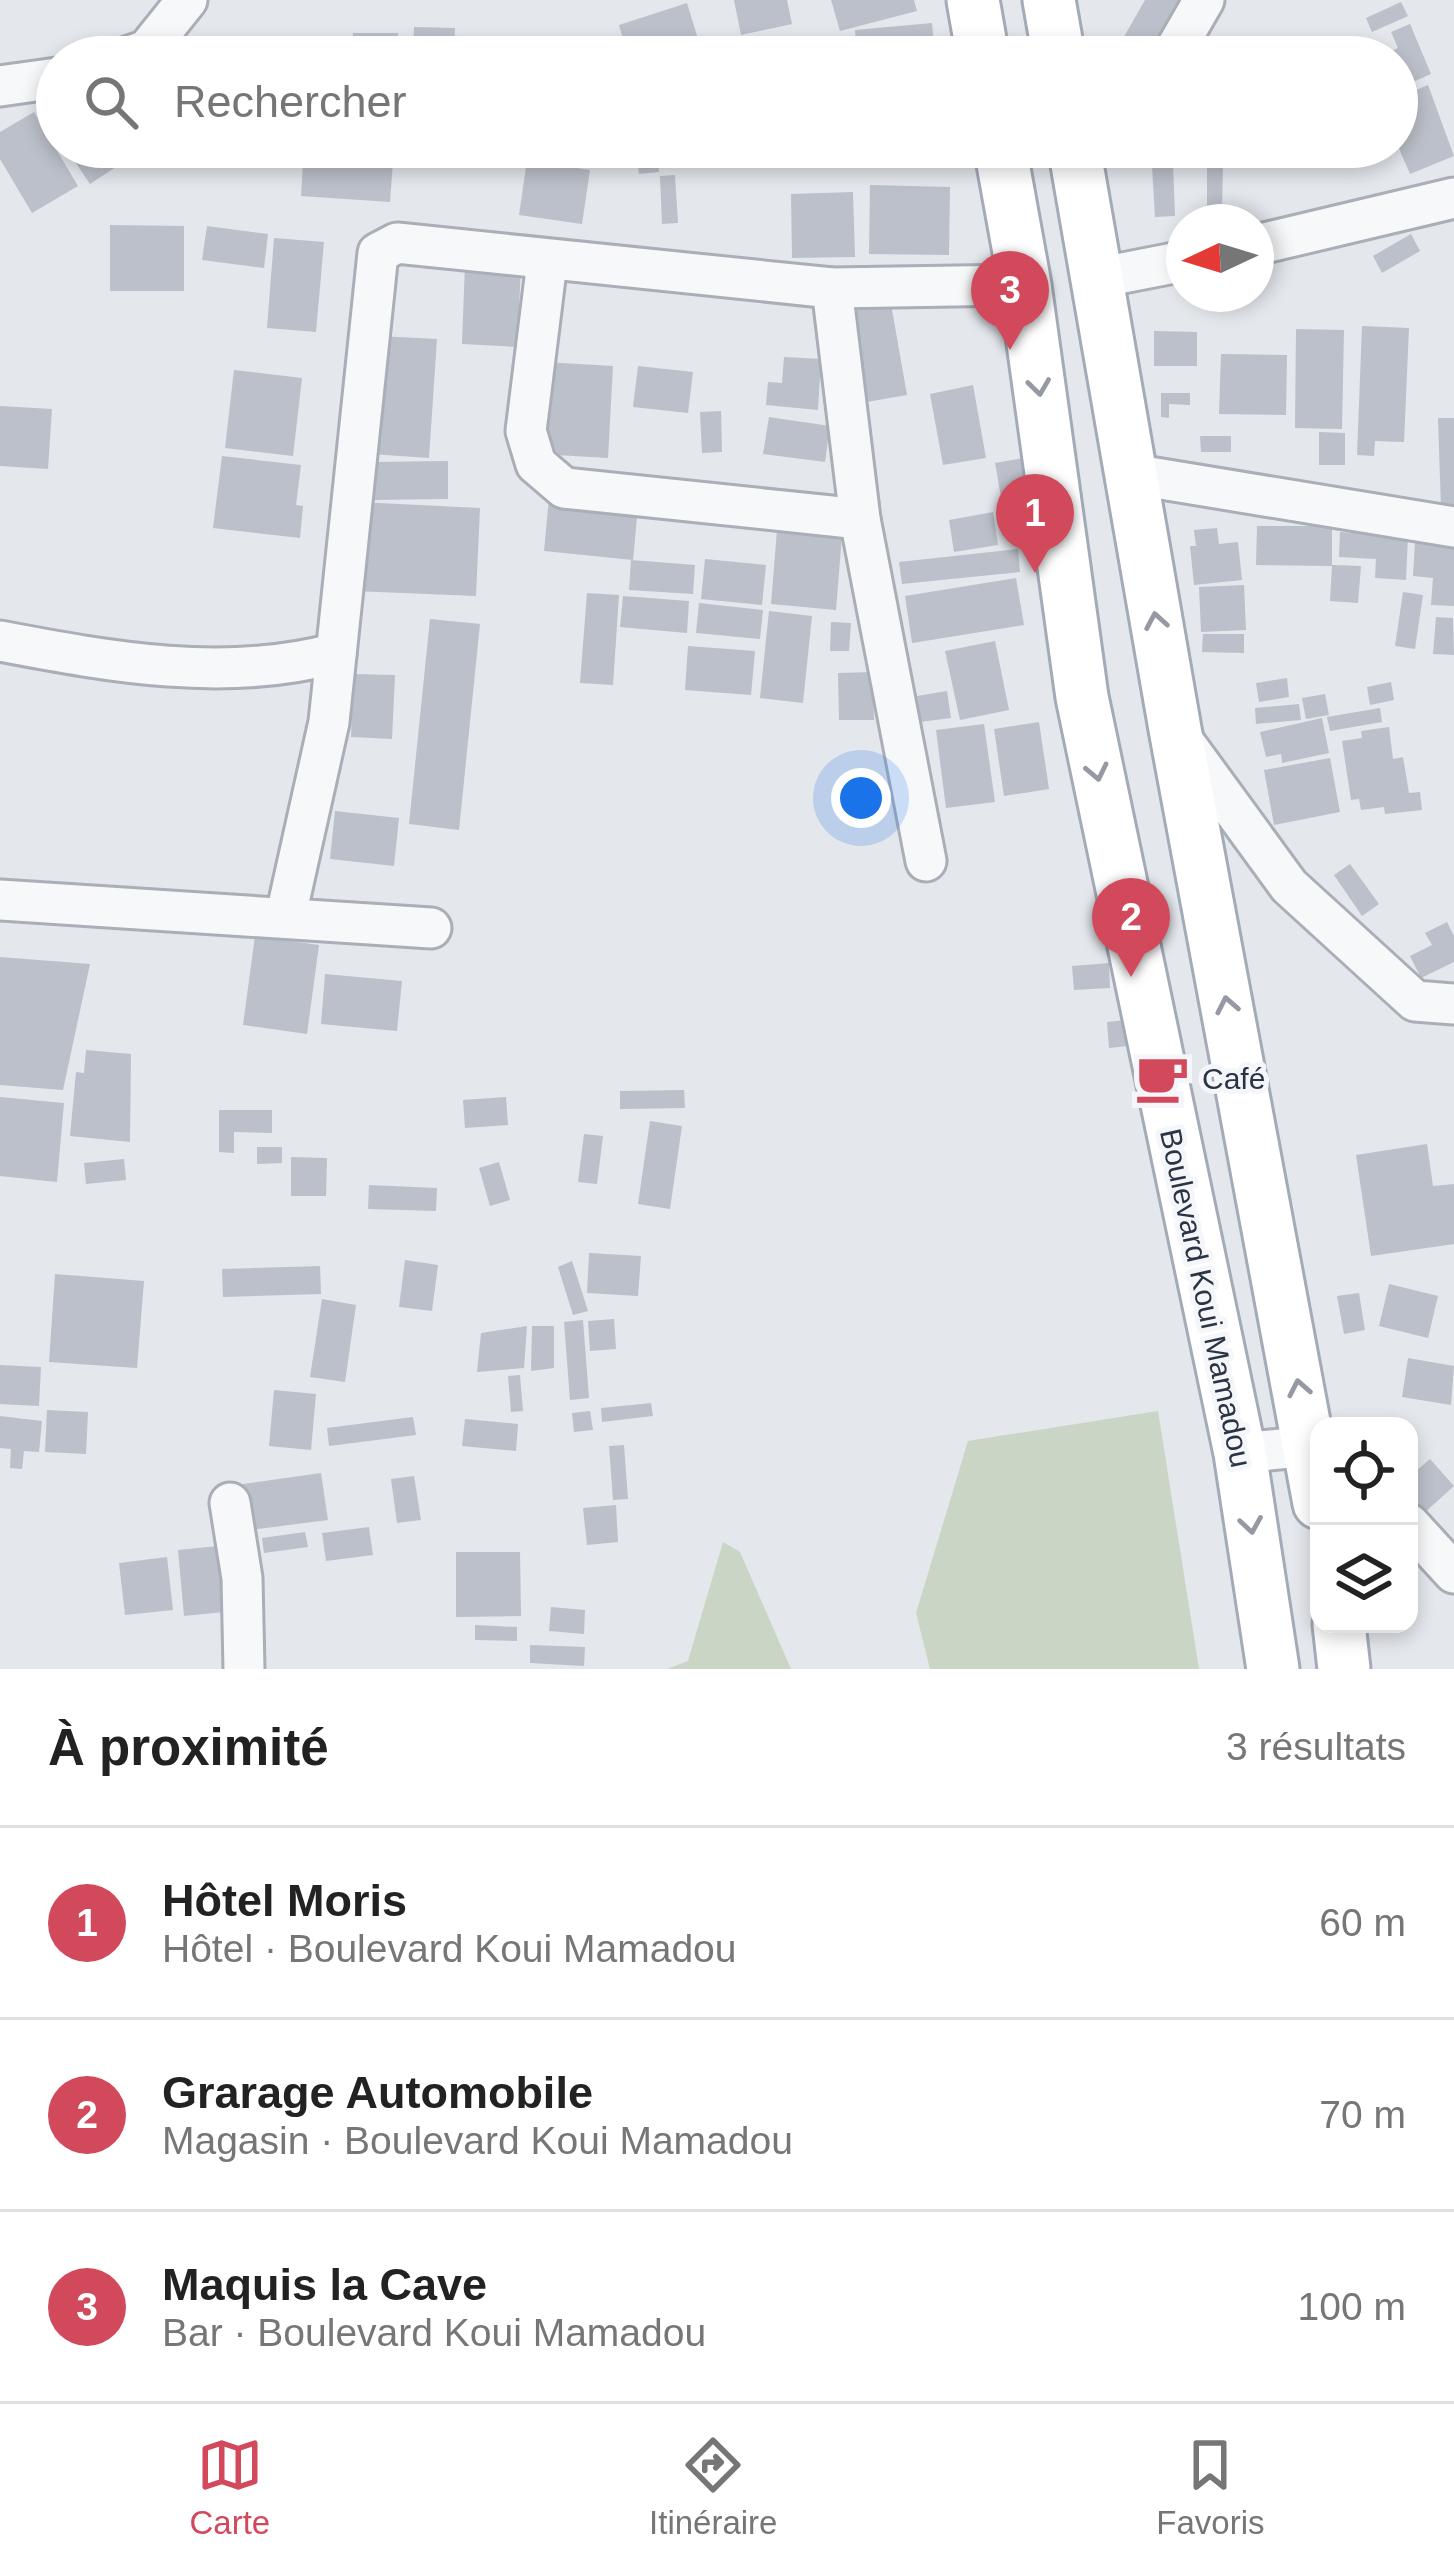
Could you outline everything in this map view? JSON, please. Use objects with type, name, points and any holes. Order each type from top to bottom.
[{"type":"main road","points":[[973,0],[979,36]]},
{"type":"main road","points":[[1049,0],[1055,36]]},
{"type":"main road","name":"Boulevard Koui Mamadou","points":[[1004,168],[1025,285],[1082,697],[1240,1453],[1273,1669]]},
{"type":"main road","points":[[1082,168],[1175,729],[1310,1427]]},
{"type":"main road","points":[[1340,1633],[1344,1669]]},
{"type":"street","points":[[158,36],[187,0]]},
{"type":"street","points":[[1184,36],[1204,0]]},
{"type":"street","points":[[0,86],[36,81]]},
{"type":"street","points":[[1274,241],[1454,199]]},
{"type":"street","points":[[286,915],[314,805],[378,253],[397,243],[832,288],[1025,285]]},
{"type":"street","points":[[547,262],[526,431],[546,476],[565,488],[860,519]]},
{"type":"street","points":[[1097,278],[1166,264]]},
{"type":"street","points":[[832,288],[860,519],[926,861]]},
{"type":"street","points":[[1131,474],[1454,527]]},
{"type":"street","points":[[0,641],[222,669],[294,664],[335,653]]},
{"type":"street","points":[[1175,729],[1289,886],[1415,1001],[1454,1004]]},
{"type":"street","points":[[0,900],[83,908],[286,915],[430,928]]},
{"type":"street","points":[[1240,1453],[1310,1448]]},
{"type":"street","points":[[230,1503],[242,1578],[244,1669]]},
{"type":"street","points":[[1410,1525],[1454,1573]]},
{"type":"green space","points":[[1158,1411],[1199,1669],[930,1669],[916,1613],[968,1441]]},
{"type":"green space","points":[[723,1542],[740,1552],[791,1669],[667,1669],[688,1661]]},
{"type":"building","points":[[734,0],[787,0],[792,24],[741,35]]},
{"type":"building","points":[[831,0],[914,0],[917,11],[840,31]]},
{"type":"building","points":[[1145,0],[1186,0],[1166,36],[1124,36]]},
{"type":"building","points":[[1401,2],[1408,16],[1372,32],[1366,18]]},
{"type":"building","points":[[687,3],[697,36],[622,36],[619,25]]},
{"type":"building","points":[[932,23],[933,36],[855,36],[855,30]]},
{"type":"building","points":[[1410,24],[1415,36],[1393,36],[1391,32]]},
{"type":"building","points":[[414,27],[455,28],[455,36],[414,36]]},
{"type":"building","points":[[353,33],[398,33],[398,36]]},
{"type":"building","points":[[1418,43],[1431,74],[1418,80]]},
{"type":"building","points":[[1428,85],[1454,156],[1410,174],[1407,168],[1418,168],[1418,89]]},
{"type":"building","points":[[34,112],[36,168],[67,168],[78,186],[32,213],[0,159],[0,132]]},
{"type":"building","points":[[79,168],[114,168],[90,184]]},
{"type":"building","points":[[303,168],[392,168],[390,202],[301,196]]},
{"type":"building","points":[[526,168],[590,170],[582,224],[519,215]]},
{"type":"building","points":[[638,168],[659,168],[659,172],[639,174]]},
{"type":"building","points":[[1152,168],[1173,168],[1175,204],[1166,204],[1166,216],[1155,217]]},
{"type":"building","points":[[1207,168],[1223,168],[1222,204],[1207,204]]},
{"type":"building","points":[[675,175],[678,223],[662,224],[660,176]]},
{"type":"building","points":[[870,185],[950,187],[949,255],[869,254]]},
{"type":"building","points":[[853,192],[855,257],[792,258],[791,194]]},
{"type":"building","points":[[110,225],[184,226],[184,291],[110,291]]},
{"type":"building","points":[[207,226],[268,234],[264,268],[202,260]]},
{"type":"building","points":[[1411,234],[1420,251],[1382,273],[1373,256]]},
{"type":"building","points":[[274,238],[324,242],[316,332],[267,328]]},
{"type":"building","points":[[465,264],[521,267],[517,347],[462,344]]},
{"type":"building","points":[[891,304],[907,395],[861,403],[845,312]]},
{"type":"building","points":[[1362,326],[1409,328],[1404,442],[1375,441],[1374,456],[1357,455]]},
{"type":"building","points":[[1296,329],[1344,330],[1342,429],[1295,428]]},
{"type":"building","points":[[1154,331],[1197,332],[1197,366],[1154,366]]},
{"type":"building","points":[[379,336],[437,339],[429,458],[371,454]]},
{"type":"building","points":[[1221,354],[1287,355],[1286,415],[1219,414]]},
{"type":"building","points":[[784,357],[821,359],[818,410],[766,405],[768,382],[782,383]]},
{"type":"building","points":[[544,362],[613,366],[608,458],[539,454]]},
{"type":"building","points":[[638,366],[693,372],[688,413],[633,407]]},
{"type":"building","points":[[234,370],[302,378],[293,456],[225,448]]},
{"type":"building","points":[[973,385],[986,458],[943,465],[930,394]]},
{"type":"building","points":[[1161,393],[1190,393],[1190,405],[1169,404],[1169,418],[1161,417]]},
{"type":"building","points":[[0,406],[52,409],[48,469],[0,466]]},
{"type":"building","points":[[721,411],[722,452],[702,453],[700,412]]},
{"type":"building","points":[[769,417],[830,426],[825,462],[763,454]]},
{"type":"building","points":[[1438,418],[1454,418],[1454,508],[1441,508]]},
{"type":"building","points":[[1319,432],[1345,433],[1345,465],[1319,465]]},
{"type":"building","points":[[1200,436],[1231,436],[1231,452],[1201,452]]},
{"type":"building","points":[[222,456],[301,465],[296,505],[303,506],[300,538],[213,528]]},
{"type":"building","points":[[1023,458],[1028,492],[1001,497],[995,463]]},
{"type":"building","points":[[448,461],[448,499],[372,500],[371,462]]},
{"type":"building","points":[[549,498],[638,507],[633,560],[544,551]]},
{"type":"building","points":[[358,502],[480,508],[476,596],[354,591]]},
{"type":"building","points":[[993,512],[998,545],[954,552],[949,520]]},
{"type":"building","points":[[1257,526],[1332,526],[1332,565],[1361,566],[1358,603],[1330,601],[1332,566],[1256,565]]},
{"type":"building","points":[[1217,528],[1219,544],[1238,542],[1242,580],[1194,585],[1190,546],[1196,546],[1194,530]]},
{"type":"building","points":[[777,530],[842,535],[836,610],[771,604]]},
{"type":"building","points":[[1340,532],[1408,537],[1406,580],[1375,578],[1376,559],[1339,557]]},
{"type":"building","points":[[1415,542],[1454,545],[1454,606],[1431,605],[1433,578],[1413,576]]},
{"type":"building","points":[[1018,549],[1020,572],[902,584],[899,562]]},
{"type":"building","points":[[705,559],[766,565],[762,605],[701,599]]},
{"type":"building","points":[[631,560],[695,565],[693,594],[629,590]]},
{"type":"building","points":[[1016,578],[1024,625],[912,643],[905,596]]},
{"type":"building","points":[[1244,585],[1246,630],[1201,632],[1199,587]]},
{"type":"building","points":[[1403,592],[1423,595],[1415,649],[1395,646]]},
{"type":"building","points":[[587,593],[619,595],[613,685],[580,683]]},
{"type":"building","points":[[623,596],[689,601],[687,633],[620,627]]},
{"type":"building","points":[[699,603],[763,610],[760,639],[696,633]]},
{"type":"building","points":[[769,611],[812,616],[803,703],[760,698]]},
{"type":"building","points":[[1436,617],[1453,618],[1454,655],[1433,654]]},
{"type":"building","points":[[430,619],[480,624],[459,830],[409,824]]},
{"type":"building","points":[[831,622],[851,623],[849,651],[830,651]]},
{"type":"building","points":[[1203,634],[1244,634],[1244,653],[1202,652]]},
{"type":"building","points":[[995,641],[1009,710],[960,720],[945,651]]},
{"type":"building","points":[[688,646],[755,651],[751,695],[685,690]]},
{"type":"building","points":[[873,672],[874,720],[839,720],[838,673]]},
{"type":"building","points":[[353,674],[395,675],[392,739],[351,737]]},
{"type":"building","points":[[1287,678],[1289,697],[1259,702],[1256,683]]},
{"type":"building","points":[[1391,682],[1394,700],[1370,705],[1367,687]]},
{"type":"building","points":[[947,691],[951,718],[920,722],[917,696]]},
{"type":"building","points":[[1325,694],[1329,715],[1306,719],[1302,698]]},
{"type":"building","points":[[1299,704],[1301,720],[1256,724],[1255,708]]},
{"type":"building","points":[[1380,708],[1382,722],[1330,731],[1327,717]]},
{"type":"building","points":[[1322,718],[1329,753],[1282,763],[1281,754],[1266,757],[1260,732]]},
{"type":"building","points":[[1039,722],[1049,789],[1004,796],[994,729]]},
{"type":"building","points":[[984,724],[995,802],[946,808],[936,730]]},
{"type":"building","points":[[1389,727],[1393,759],[1403,757],[1409,793],[1420,792],[1422,810],[1385,814],[1384,807],[1361,810],[1359,799],[1351,800],[1342,741],[1362,738],[1361,731]]},
{"type":"building","points":[[1330,758],[1340,812],[1274,825],[1264,770]]},
{"type":"building","points":[[335,811],[399,818],[394,866],[330,859]]},
{"type":"building","points":[[1350,864],[1379,904],[1362,916],[1334,875]]},
{"type":"building","points":[[1447,922],[1454,936],[1454,962],[1421,978],[1410,956],[1432,945],[1425,933]]},
{"type":"building","points":[[255,936],[319,945],[307,1034],[243,1025]]},
{"type":"building","points":[[0,957],[90,964],[63,1090],[0,1085]]},
{"type":"building","points":[[1109,963],[1110,988],[1074,990],[1072,966]]},
{"type":"building","points":[[325,974],[402,981],[397,1031],[321,1024]]},
{"type":"building","points":[[1126,1020],[1128,1046],[1109,1048],[1107,1022]]},
{"type":"building","points":[[86,1050],[131,1054],[130,1142],[70,1136],[76,1072],[84,1073]]},
{"type":"building","points":[[684,1090],[685,1108],[620,1109],[620,1091]]},
{"type":"building","points":[[0,1097],[64,1103],[57,1182],[0,1176]]},
{"type":"building","points":[[506,1097],[508,1125],[465,1128],[463,1100]]},
{"type":"building","points":[[219,1110],[272,1110],[272,1133],[234,1132],[234,1153],[219,1152]]},
{"type":"building","points":[[650,1121],[682,1126],[670,1209],[638,1204]]},
{"type":"building","points":[[584,1134],[603,1136],[597,1184],[578,1182]]},
{"type":"building","points":[[1427,1144],[1433,1186],[1454,1184],[1454,1244],[1371,1256],[1356,1155]]},
{"type":"building","points":[[257,1147],[282,1147],[282,1163],[257,1164]]},
{"type":"building","points":[[291,1157],[327,1158],[326,1196],[291,1196]]},
{"type":"building","points":[[124,1159],[126,1180],[86,1184],[84,1163]]},
{"type":"building","points":[[499,1162],[510,1200],[490,1206],[479,1168]]},
{"type":"building","points":[[369,1185],[437,1188],[436,1211],[368,1209]]},
{"type":"building","points":[[589,1253],[641,1256],[638,1296],[587,1293]]},
{"type":"building","points":[[405,1260],[438,1265],[432,1311],[399,1307]]},
{"type":"building","points":[[572,1261],[588,1311],[573,1315],[558,1267]]},
{"type":"building","points":[[320,1266],[321,1294],[223,1297],[222,1269]]},
{"type":"building","points":[[55,1274],[144,1281],[137,1368],[49,1362]]},
{"type":"building","points":[[1389,1284],[1438,1296],[1428,1338],[1379,1326]]},
{"type":"building","points":[[1359,1293],[1365,1330],[1344,1334],[1337,1296]]},
{"type":"building","points":[[322,1299],[356,1305],[345,1382],[310,1377]]},
{"type":"building","points":[[614,1319],[616,1349],[590,1351],[588,1321]]},
{"type":"building","points":[[583,1320],[589,1398],[570,1400],[564,1322]]},
{"type":"building","points":[[527,1326],[524,1368],[477,1372],[481,1333]]},
{"type":"building","points":[[532,1326],[554,1326],[554,1368],[531,1371]]},
{"type":"building","points":[[1408,1358],[1454,1366],[1451,1405],[1402,1397]]},
{"type":"building","points":[[0,1365],[41,1367],[39,1406],[0,1404]]},
{"type":"building","points":[[520,1375],[523,1411],[511,1412],[508,1376]]},
{"type":"building","points":[[274,1390],[316,1394],[311,1450],[269,1446]]},
{"type":"building","points":[[651,1403],[653,1416],[602,1422],[601,1408]]},
{"type":"building","points":[[47,1410],[88,1412],[86,1454],[45,1452]]},
{"type":"building","points":[[590,1411],[593,1430],[574,1432],[572,1413]]},
{"type":"building","points":[[0,1416],[42,1421],[39,1452],[24,1451],[22,1469],[10,1468],[11,1449],[0,1448]]},
{"type":"building","points":[[413,1417],[416,1435],[329,1446],[327,1428]]},
{"type":"building","points":[[465,1419],[518,1424],[516,1451],[462,1446]]},
{"type":"building","points":[[624,1445],[628,1499],[613,1500],[609,1446]]},
{"type":"building","points":[[1430,1459],[1454,1486],[1424,1513],[1418,1506],[1418,1469]]},
{"type":"building","points":[[321,1473],[328,1520],[242,1531],[236,1485]]},
{"type":"building","points":[[414,1476],[421,1520],[397,1523],[391,1479]]},
{"type":"building","points":[[616,1505],[618,1542],[587,1545],[583,1508]]},
{"type":"building","points":[[369,1527],[373,1555],[326,1561],[322,1533]]},
{"type":"building","points":[[305,1532],[308,1547],[264,1553],[262,1538]]},
{"type":"building","points":[[218,1546],[224,1612],[184,1616],[178,1550]]},
{"type":"building","points":[[456,1552],[520,1552],[521,1616],[456,1617]]},
{"type":"building","points":[[167,1557],[173,1610],[125,1615],[119,1563]]},
{"type":"building","points":[[551,1607],[585,1610],[584,1634],[549,1631]]},
{"type":"building","points":[[475,1625],[517,1627],[517,1641],[475,1640]]},
{"type":"building","points":[[530,1645],[585,1647],[584,1666],[530,1663]]},
{"type":"place","name":"Maquis la Cave","points":[[1010,350]]},
{"type":"place","name":"Hôtel Moris","points":[[1035,573]]},
{"type":"place","name":"Grarage Automobile","points":[[1131,977]]},
{"type":"place","name":"Café","points":[[1162,1078]]}]
